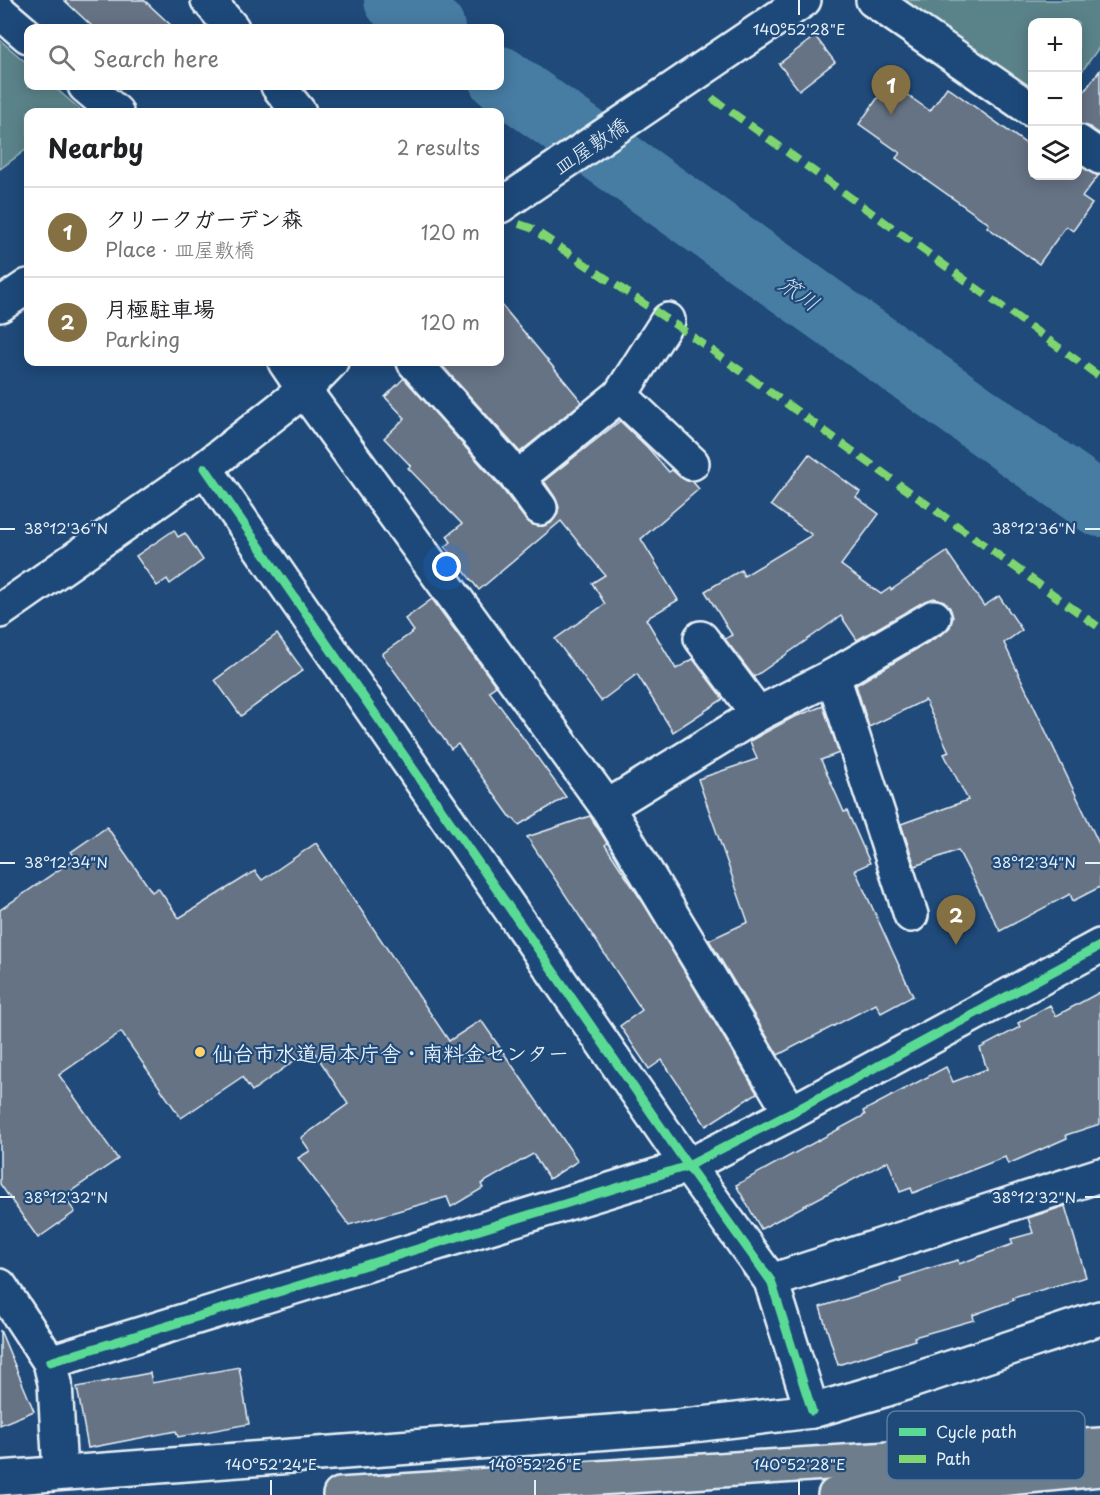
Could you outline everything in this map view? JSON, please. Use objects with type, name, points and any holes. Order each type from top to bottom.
[{"type":"highway","points":[[1085,1445],[1100,1444]]},
{"type":"highway","points":[[340,1495],[887,1458]]},
{"type":"highway","points":[[1085,1470],[1100,1469]]},
{"type":"highway","points":[[835,1495],[988,1480]]},
{"type":"street","points":[[208,0],[229,24]]},
{"type":"street","name":"皿屋敷橋","points":[[504,203],[804,0]]},
{"type":"street","points":[[873,0],[1028,107]]},
{"type":"street","points":[[0,12],[24,33]]},
{"type":"street","points":[[90,90],[111,108]]},
{"type":"street","points":[[281,90],[296,108]]},
{"type":"street","points":[[1082,145],[1100,157]]},
{"type":"street","points":[[0,305],[24,289]]},
{"type":"street","points":[[518,478],[620,395],[668,321]]},
{"type":"street","points":[[288,366],[607,807],[791,1113]]},
{"type":"street","points":[[0,611],[205,468],[304,390],[327,366]]},
{"type":"street","points":[[418,366],[518,478],[540,508]]},
{"type":"street","points":[[620,395],[692,463]]},
{"type":"street","points":[[205,468],[688,1166],[771,1281],[812,1412]]},
{"type":"street","points":[[607,807],[758,714],[833,676],[934,617]]},
{"type":"street","points":[[701,638],[758,714]]},
{"type":"street","points":[[833,676],[911,915]]},
{"type":"street","points":[[50,1362],[688,1166],[1100,946]]},
{"type":"street","points":[[771,1281],[1100,1175]]},
{"type":"street","points":[[0,1286],[50,1362],[55,1383],[60,1473]]},
{"type":"street","points":[[0,1478],[676,1426],[812,1412],[1100,1318]]},
{"type":"green space","points":[[901,0],[1100,0],[1100,46],[1082,71],[1082,18],[1028,18],[1028,88]]},
{"type":"green space","points":[[0,40],[24,61],[24,90],[58,90],[79,108],[24,108],[24,151],[0,169]]},
{"type":"building","points":[[64,0],[144,0],[170,24],[90,24]]},
{"type":"building","points":[[815,36],[835,62],[799,90],[779,64]]},
{"type":"building","points":[[1100,70],[1100,134],[1082,125],[1082,94]]},
{"type":"building","points":[[889,82],[930,111],[947,87],[1028,145],[1028,180],[1082,180],[1082,167],[1098,176],[1082,197],[1092,204],[1073,231],[1066,226],[1039,264],[987,227],[989,224],[896,158],[900,153],[859,124]]},
{"type":"building","points":[[504,308],[582,402],[520,452],[443,366],[504,366]]},
{"type":"building","points":[[404,378],[503,490],[525,519],[533,525],[543,526],[551,523],[559,507],[544,481],[620,421],[669,472],[672,470],[687,481],[692,481],[699,489],[641,539],[678,600],[646,619],[676,669],[693,659],[723,699],[673,732],[637,674],[601,701],[555,639],[605,604],[592,583],[605,575],[561,521],[479,590],[445,547],[451,542],[447,536],[462,524],[408,468],[411,466],[384,438],[405,418],[385,397]]},
{"type":"building","points":[[809,454],[860,492],[856,497],[879,514],[841,565],[881,594],[890,588],[891,590],[947,552],[984,606],[999,596],[1022,630],[1004,643],[1100,846],[1100,887],[1073,901],[1070,894],[1000,931],[958,850],[915,866],[901,824],[968,800],[944,754],[949,752],[925,700],[869,727],[856,685],[944,633],[950,627],[953,617],[944,601],[934,598],[925,601],[857,640],[841,616],[754,677],[725,639],[732,635],[705,591],[741,570],[744,576],[812,535],[771,505]]},
{"type":"building","points":[[174,530],[178,537],[185,533],[203,560],[170,584],[167,579],[157,586],[136,556]]},
{"type":"building","points":[[432,599],[496,686],[489,691],[566,797],[519,825],[512,819],[458,744],[451,749],[382,654],[414,631],[405,619]]},
{"type":"building","points":[[277,634],[303,670],[241,716],[215,680]]},
{"type":"building","points":[[823,706],[839,753],[821,760],[870,863],[855,870],[913,996],[881,1013],[876,1004],[778,1055],[709,940],[748,922],[698,779],[757,759],[750,741],[792,718]]},
{"type":"building","points":[[590,816],[607,843],[605,845],[646,907],[757,1093],[706,1126],[662,1060],[649,1069],[620,1026],[642,1010],[527,837]]},
{"type":"building","points":[[107,827],[152,892],[158,888],[179,918],[255,871],[262,880],[316,843],[449,1041],[481,1020],[578,1161],[549,1179],[533,1154],[481,1184],[483,1188],[451,1207],[447,1197],[349,1225],[298,1158],[310,1151],[301,1138],[348,1104],[312,1048],[252,1091],[242,1077],[181,1118],[121,1032],[59,1075],[118,1159],[64,1196],[75,1212],[38,1238],[0,1184],[0,910],[76,858],[71,852]]},
{"type":"building","points":[[1100,992],[1100,1124],[1066,1135],[1067,1138],[1008,1164],[1005,1157],[913,1193],[911,1188],[900,1192],[888,1161],[761,1229],[736,1185],[865,1115],[863,1111],[946,1067],[953,1082],[987,1069],[980,1048],[1020,1027],[1018,1023],[1050,1005],[1056,1016]]},
{"type":"building","points":[[1065,1206],[1086,1277],[1013,1298],[1014,1300],[973,1315],[974,1320],[914,1337],[915,1340],[838,1365],[820,1307],[901,1282],[900,1278],[927,1269],[958,1260],[959,1264],[1013,1244],[1011,1239],[1033,1233],[1028,1218]]},
{"type":"building","points":[[0,1330],[34,1411],[0,1425]]},
{"type":"building","points":[[239,1367],[249,1424],[178,1437],[176,1431],[88,1448],[77,1387],[150,1373],[152,1383]]},
{"type":"waterway","name":"笊川","points":[[396,0],[428,24]]},
{"type":"waterway","name":"笊川","points":[[504,81],[1100,505]]},
{"type":"marked path","points":[[712,98],[1100,377]]},
{"type":"marked path","points":[[519,224],[531,228],[689,334],[1100,628]]},
{"type":"cycle path","points":[[205,468],[688,1166],[771,1281],[812,1411]]},
{"type":"cycle path","points":[[50,1362],[688,1166],[1100,946]]},
{"type":"place","name":"クリークガーデン森","points":[[891,115]]},
{"type":"place","name":"月極駐車場","points":[[956,945]]},
{"type":"place","name":"仙台市水道局本庁舎・南料金センター","points":[[200,1052]]}]
